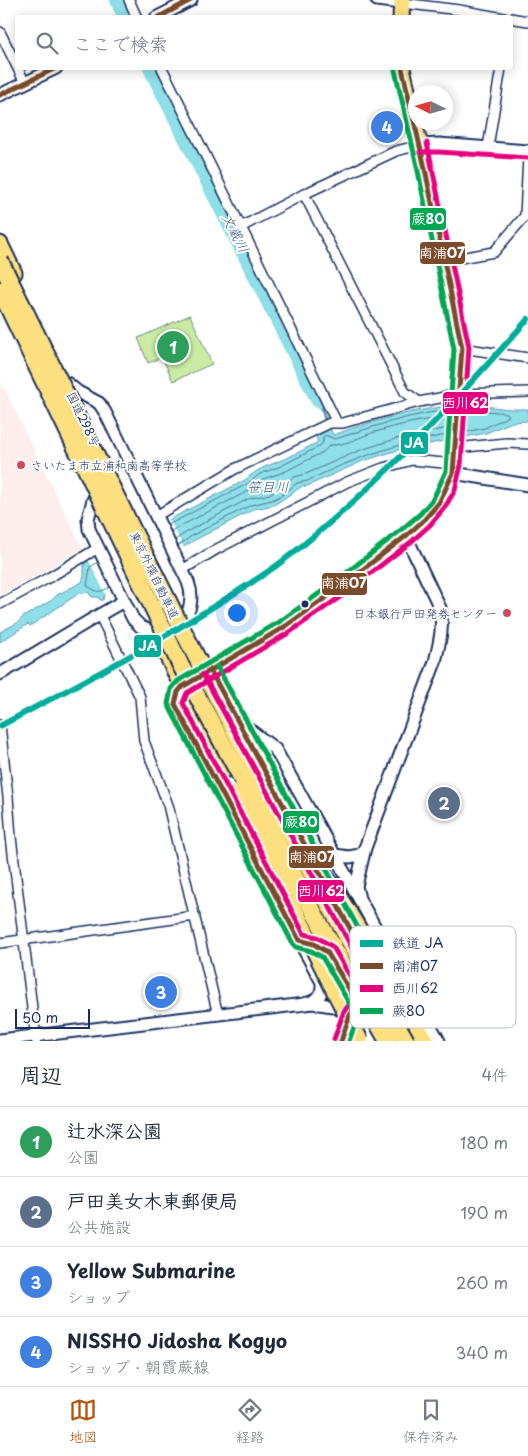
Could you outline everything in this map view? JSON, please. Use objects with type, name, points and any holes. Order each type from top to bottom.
[{"type":"highway","name":"東京外環自動車道","points":[[0,261],[168,602],[243,748],[350,942]]},
{"type":"highway","name":"東京外環自動車道","points":[[0,290],[181,666],[322,929],[350,977]]},
{"type":"highway","points":[[181,666],[256,833],[350,1021]]},
{"type":"highway","points":[[243,748],[356,926]]},
{"type":"highway","points":[[354,1028],[360,1041]]},
{"type":"highway","name":"東京外環自動車道","points":[[380,1028],[388,1041]]},
{"type":"highway","name":"東京外環自動車道","points":[[399,1028],[406,1041]]},
{"type":"highway","points":[[417,1028],[425,1041]]},
{"type":"main road","points":[[182,687],[286,626],[335,592],[406,536],[439,503],[453,469],[460,397],[462,348],[402,70]]},
{"type":"main road","name":"国道298号","points":[[0,244],[184,620],[350,928]]},
{"type":"main road","points":[[0,309],[182,687],[327,952],[350,1001]]},
{"type":"main road","points":[[341,1041],[350,1020]]},
{"type":"main road","points":[[369,1028],[380,1041]]},
{"type":"main road","name":"国道298号","points":[[406,1028],[414,1041]]},
{"type":"street","points":[[129,0],[136,15]]},
{"type":"street","points":[[162,15],[190,0]]},
{"type":"street","points":[[378,0],[402,7],[459,10],[487,15]]},
{"type":"street","points":[[513,18],[528,21]]},
{"type":"street","points":[[0,32],[15,63]]},
{"type":"street","points":[[19,70],[25,83]]},
{"type":"street","points":[[0,95],[52,70]]},
{"type":"street","points":[[163,70],[338,423]]},
{"type":"street","points":[[488,147],[501,70]]},
{"type":"street","points":[[240,227],[304,194],[396,151],[420,145],[439,144],[528,152]]},
{"type":"street","points":[[443,261],[494,252],[525,216],[528,156]]},
{"type":"street","points":[[304,194],[405,392],[419,402]]},
{"type":"street","points":[[462,348],[528,358]]},
{"type":"street","points":[[67,383],[78,392],[99,403],[105,412],[191,590],[189,611],[184,620]]},
{"type":"street","points":[[157,518],[193,493],[235,469],[330,423],[343,423],[419,402],[528,392]]},
{"type":"street","points":[[455,444],[528,444]]},
{"type":"street","points":[[180,566],[347,482],[383,468],[412,460],[528,485]]},
{"type":"street","points":[[93,500],[88,519],[89,529],[133,619],[141,627],[156,633]]},
{"type":"street","points":[[359,899],[356,886],[366,848],[434,662],[441,636],[442,620],[440,608],[406,536]]},
{"type":"street","points":[[0,604],[50,578],[99,549]]},
{"type":"street","points":[[0,674],[99,614],[122,596]]},
{"type":"street","points":[[99,614],[140,697],[144,741],[168,805],[218,1015]]},
{"type":"street","points":[[182,687],[176,697],[175,704],[177,709],[322,982],[323,990],[320,996],[315,1000],[298,1005]]},
{"type":"street","points":[[238,721],[275,749],[374,926]]},
{"type":"street","points":[[0,725],[11,837],[36,1038]]},
{"type":"street","points":[[0,838],[11,837]]},
{"type":"street","points":[[335,855],[349,857],[360,855],[366,848]]},
{"type":"street","points":[[0,943],[195,916]]},
{"type":"street","points":[[299,940],[314,944],[327,952]]},
{"type":"street","points":[[0,1040],[36,1038],[313,1003],[350,1009]]},
{"type":"street","points":[[432,1028],[439,1041]]},
{"type":"shaded area","name":"さいたま市立浦和南高等学校","points":[[0,380],[83,549],[65,558],[52,568],[0,595]]},
{"type":"green space","points":[[190,315],[212,364],[173,381],[162,357],[148,363],[138,338]]},
{"type":"water","name":"笹目川","points":[[466,404],[528,409],[528,421],[512,422],[486,433],[398,450],[363,461],[305,487],[304,485],[274,505],[254,509],[195,540],[104,596],[103,600],[100,600],[98,597],[92,597],[88,592],[78,594],[30,626],[28,624],[0,642],[0,632],[17,623],[57,595],[82,582],[84,564],[245,480],[261,469],[318,442],[315,434],[330,428],[333,435],[399,415],[432,408]]},
{"type":"pier","points":[[168,517],[185,550],[107,597],[88,559]]},
{"type":"waterway","name":"文蔵川","points":[[119,0],[126,15]]},
{"type":"waterway","name":"文蔵川","points":[[153,70],[319,399]]},
{"type":"waterway","points":[[319,399],[326,423]]},
{"type":"rail line","name":"JA","points":[[0,726],[172,632],[284,560],[350,505],[412,446],[528,319]]},
{"type":"transit line","name":"南浦07","points":[[163,15],[191,0]]},
{"type":"transit line","name":"南浦07","points":[[0,95],[52,70]]},
{"type":"transit line","name":"蕨80","points":[[350,1005],[322,957],[311,951],[296,947],[293,944],[168,704],[171,689],[178,681],[282,620],[331,585],[401,530],[420,514],[433,499],[446,471],[454,349],[417,166],[395,70]]},
{"type":"transit line","name":"南浦07","points":[[350,991],[327,952],[314,944],[299,940],[175,704],[178,692],[182,687],[286,626],[406,536],[439,503],[453,473],[462,348],[402,70]]},
{"type":"transit line","name":"西川62","points":[[350,976],[333,947],[317,937],[304,934],[183,703],[187,693],[290,632],[340,597],[411,542],[430,525],[445,507],[455,490],[461,465],[469,347],[427,143]]},
{"type":"transit line","name":"西川62","points":[[420,152],[527,158]]},
{"type":"transit line","name":"蕨80","points":[[217,666],[357,926]]},
{"type":"transit line","name":"南浦07","points":[[210,670],[350,928]]},
{"type":"transit line","name":"西川62","points":[[203,674],[350,944]]},
{"type":"transit line","name":"西川62","points":[[334,1039],[344,1011],[350,1004]]},
{"type":"transit line","name":"南浦07","points":[[341,1041],[350,1015]]},
{"type":"transit line","name":"蕨80","points":[[349,1041],[354,1028]]},
{"type":"place","name":"NISSHO Jidosha Kogyo","points":[[387,127]]},
{"type":"place","name":"辻水深公園","points":[[173,347]]},
{"type":"place","name":"さいたま市立浦和南高等学校","points":[[21,465]]},
{"type":"place","name":"日本銀行戸田発券センター","points":[[507,613]]},
{"type":"place","name":"戸田美女木東郵便局","points":[[444,803]]},
{"type":"place","name":"Yellow Submarine","points":[[161,992]]}]
